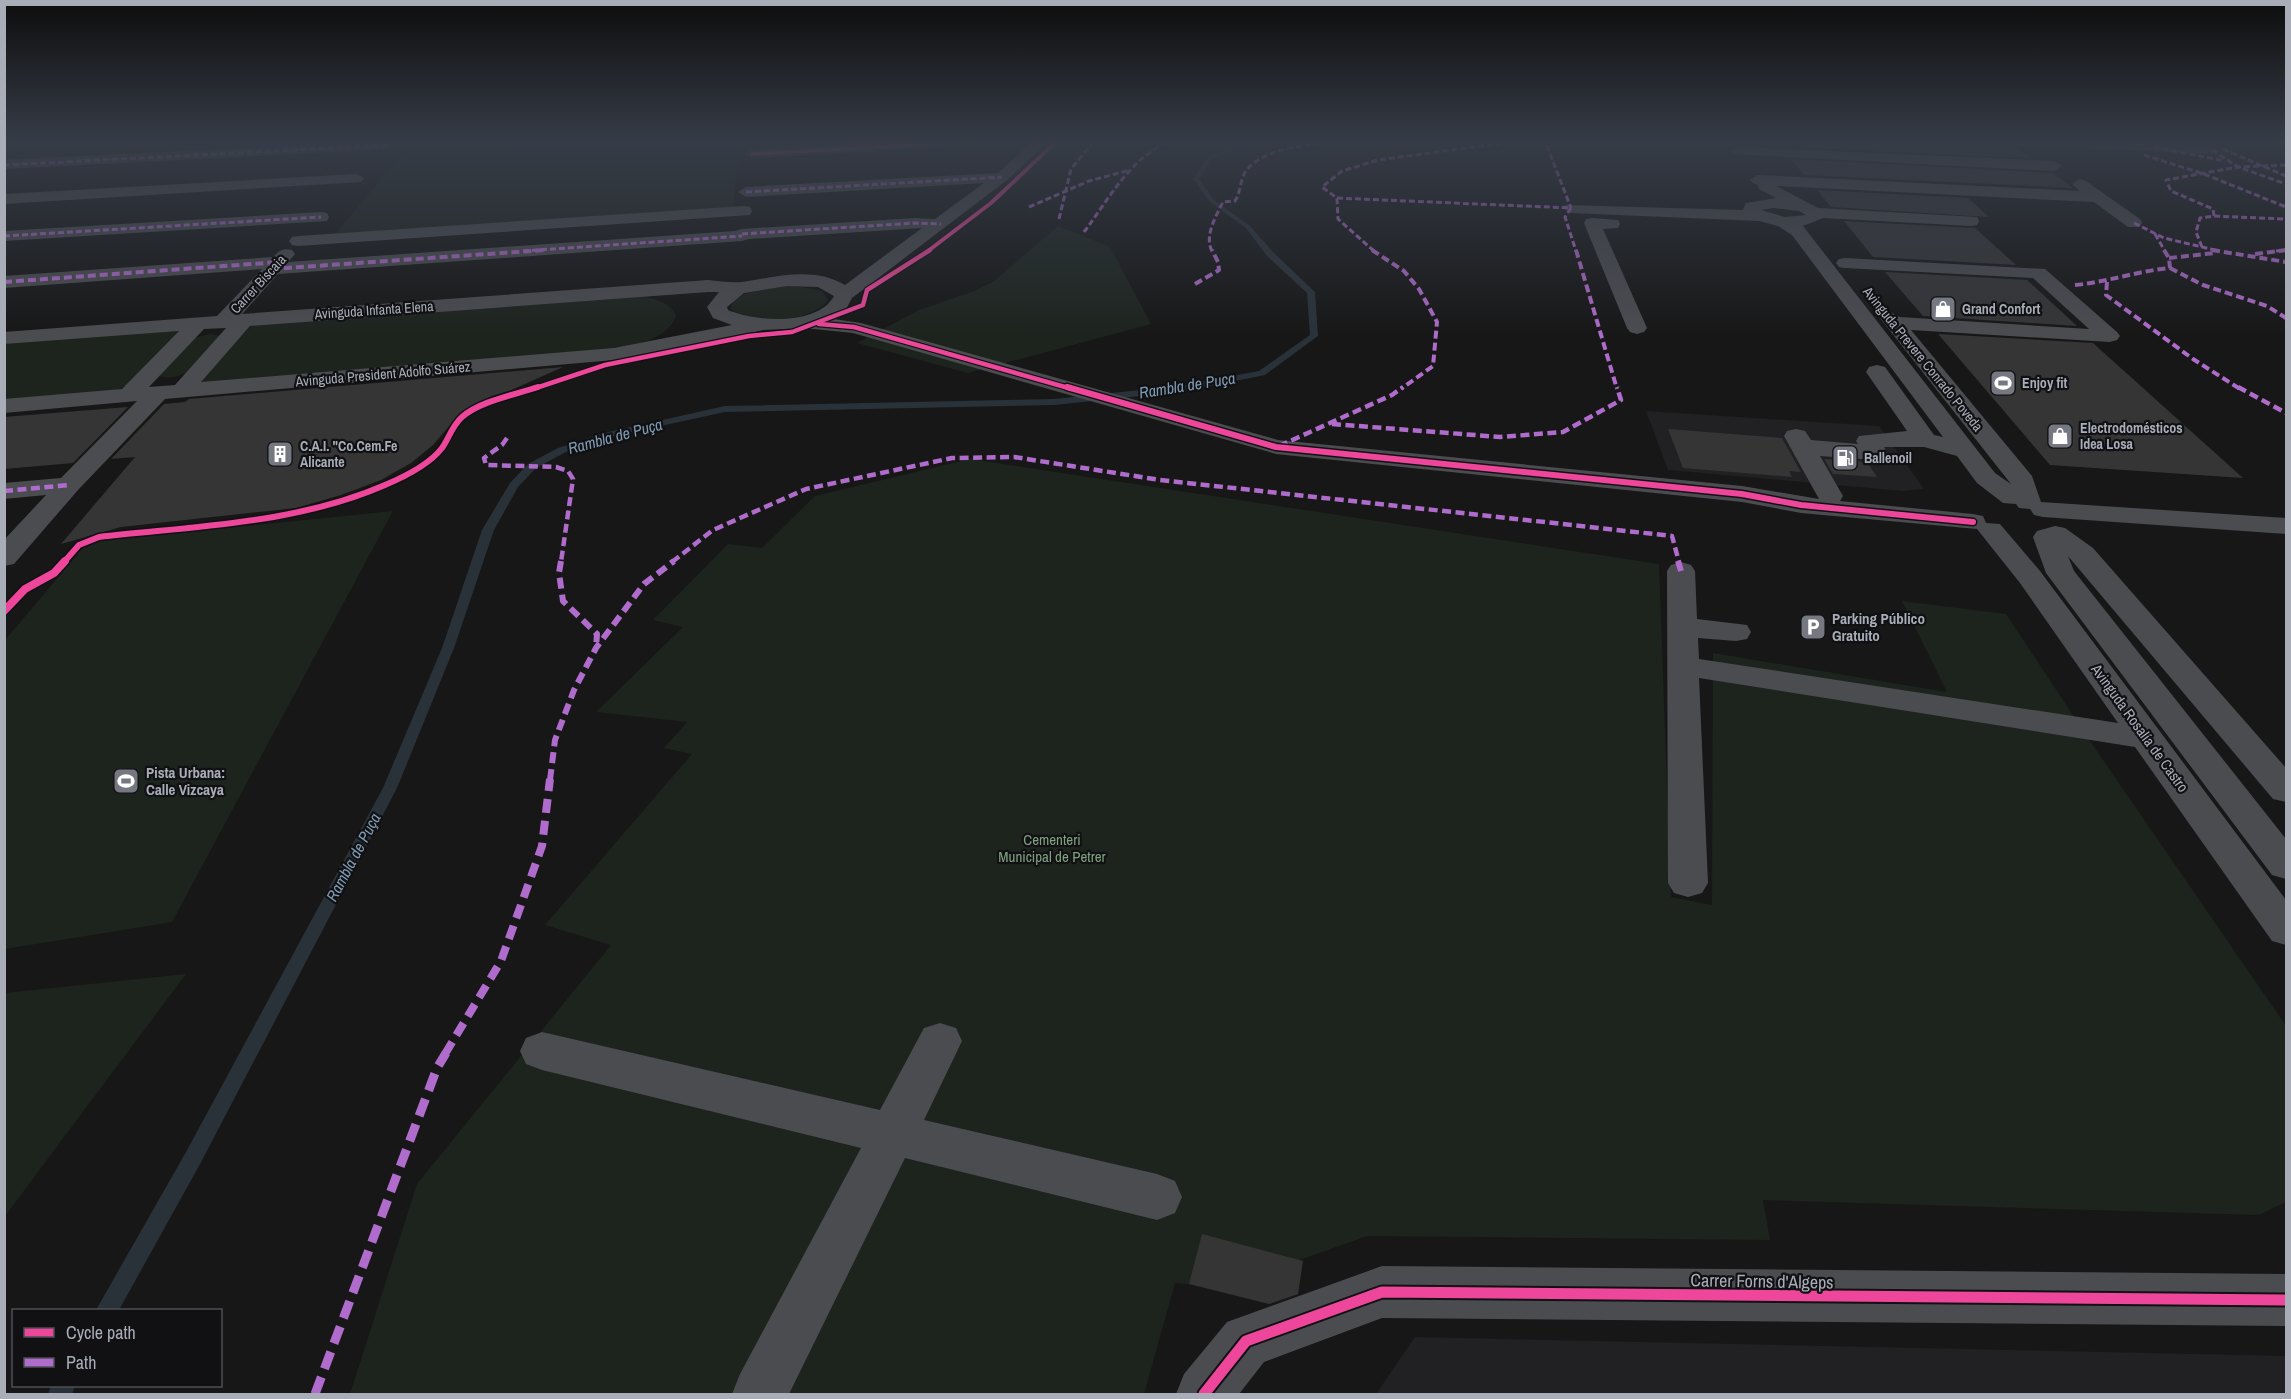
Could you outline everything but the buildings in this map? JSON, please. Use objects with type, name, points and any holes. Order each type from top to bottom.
[{"type":"street","name":"Carrer Biscaia","points":[[224,321],[331,206]]},
{"type":"street","points":[[744,206],[742,277],[720,301],[717,308],[720,314],[729,320],[760,326],[801,322],[854,327],[1276,447],[1742,494],[1802,505],[1980,508],[2028,538],[2041,517]]},
{"type":"street","points":[[801,322],[839,303],[964,206]]},
{"type":"street","points":[[1637,328],[1592,223],[1609,217],[1758,210],[1765,206]]},
{"type":"street","points":[[1782,206],[1805,218],[1907,222],[1971,221]]},
{"type":"street","name":"Avinguda Prevere Conrado Poveda","points":[[1790,206],[1805,218],[1845,263],[2023,481],[2041,517]]},
{"type":"street","points":[[2111,206],[2134,223]]},
{"type":"street","points":[[1571,208],[1609,217],[1732,230]]},
{"type":"street","name":"Avinguda Prevere Conrado Poveda","points":[[1758,210],[1782,221],[1805,218]]},
{"type":"street","points":[[298,241],[744,211]]},
{"type":"street","points":[[4,236],[321,217]]},
{"type":"street","name":"Avinguda Prevere Conrado Poveda","points":[[1805,218],[1812,250],[1966,452],[1980,508]]},
{"type":"street","points":[[4,282],[915,223],[941,224]]},
{"type":"street","points":[[1812,250],[1799,250],[1792,254],[1846,327]]},
{"type":"street","points":[[742,277],[766,282],[807,280],[899,255]]},
{"type":"street","points":[[1845,263],[2038,273],[2110,336],[1894,322]]},
{"type":"street","name":"Avinguda Infanta Elena","points":[[4,338],[708,286],[742,277]]},
{"type":"street","points":[[807,280],[832,286],[839,303],[854,327]]},
{"type":"street","points":[[641,291],[682,302],[689,315],[676,331],[648,350]]},
{"type":"street","points":[[4,558],[69,485],[245,320]]},
{"type":"street","points":[[128,396],[199,323]]},
{"type":"street","name":"Avinguda President Adolfo Suárez","points":[[4,406],[648,350],[760,326]]},
{"type":"street","points":[[1866,356],[1925,440]]},
{"type":"street","name":"Avinguda Prevere Conrado Poveda","points":[[1830,496],[1800,442],[1875,453],[1868,441],[1900,438],[1925,440],[1966,452]]},
{"type":"street","points":[[4,491],[69,485]]},
{"type":"street","points":[[1742,494],[1795,493],[1980,508],[2041,517],[2092,514],[2286,526]]},
{"type":"street","name":"Avinguda Rosalía de Castro","points":[[1980,508],[2060,573],[2286,865]]},
{"type":"street","name":"Avinguda Rosalía de Castro","points":[[1980,508],[2286,930]]},
{"type":"street","points":[[2041,517],[2083,554],[2286,790]]},
{"type":"street","name":"Avinguda Rosalía de Castro","points":[[2041,517],[2060,573]]},
{"type":"street","points":[[1681,571],[1688,883]]},
{"type":"street","points":[[1682,627],[1736,632]]},
{"type":"street","points":[[1683,666],[2147,738]]},
{"type":"street","points":[[760,1395],[940,1041]]},
{"type":"street","points":[[542,1051],[1156,1197]]},
{"type":"street","name":"Carrer Forns d'Algeps","points":[[1204,1395],[1246,1341],[1382,1292],[2286,1300]]},
{"type":"shaded area","points":[[1646,411],[1879,426],[1924,489],[1903,491],[1668,470]]},
{"type":"shaded area","points":[[1415,1337],[2286,1356],[2286,1394],[1376,1394]]},
{"type":"green space","points":[[358,206],[733,206],[733,209],[335,234]]},
{"type":"green space","points":[[1058,226],[1110,247],[1151,324],[968,373],[857,343],[919,310],[993,282]]},
{"type":"green space","points":[[791,285],[822,291],[828,300],[821,307],[809,313],[781,320],[752,318],[740,315],[731,309],[733,302],[746,293]]},
{"type":"green space","points":[[636,296],[664,303],[676,315],[672,324],[655,337],[623,348],[602,352],[202,383],[201,379],[251,326]]},
{"type":"green space","points":[[179,331],[126,386],[117,390],[5,400],[5,342]]},
{"type":"green space","points":[[210,334],[221,336],[195,366],[178,376],[169,378],[159,376],[194,338]]},
{"type":"green space","name":"Cementeri Municipal de Petrer","points":[[970,459],[1659,564],[1671,897],[1712,905],[1713,653],[1947,692],[1902,601],[2006,614],[2092,744],[2286,1026],[2286,1202],[2259,1215],[1763,1200],[1770,1240],[1367,1236],[1224,1287],[1175,1283],[1144,1394],[350,1394],[417,1184],[611,945],[545,925],[692,754],[664,748],[687,722],[596,712],[683,627],[653,620],[728,544],[762,548],[815,496]]},
{"type":"green space","name":"Pista Urbana: Calle Vizcaya","points":[[393,511],[172,922],[5,949],[5,640],[88,542]]},
{"type":"green space","points":[[186,974],[5,1216],[5,993]]},
{"type":"waterway","name":"Rambla de Puça","points":[[108,1309],[193,1158],[390,788],[448,648],[488,530],[514,485],[532,466],[562,450],[607,435],[725,409],[1054,402],[1179,389],[1262,373],[1314,336],[1311,292],[1270,254],[1248,227],[1219,206]]},
{"type":"waterway","name":"Rambla de Puça","points":[[59,1394],[63,1387]]},
{"type":"marked path","points":[[1059,219],[1062,206]]},
{"type":"marked path","points":[[1084,232],[1103,206]]},
{"type":"marked path","points":[[1195,284],[1219,270],[1218,262],[1209,245],[1213,222],[1221,206]]},
{"type":"marked path","points":[[1279,446],[1392,395],[1433,366],[1437,322],[1419,289],[1404,271],[1369,248],[1338,219],[1337,206]]},
{"type":"marked path","points":[[1531,206],[1571,208]]},
{"type":"marked path","points":[[2207,206],[2213,209],[2214,216]]},
{"type":"marked path","points":[[1332,424],[1500,437],[1563,432],[1621,400],[1565,217],[1571,208]]},
{"type":"marked path","points":[[2202,247],[2196,232],[2200,218],[2214,216],[2286,219]]},
{"type":"marked path","points":[[4,236],[321,217]]},
{"type":"marked path","points":[[742,234],[915,223],[941,224]]},
{"type":"marked path","points":[[2134,223],[2147,231],[2184,244],[2286,262]]},
{"type":"marked path","points":[[2075,285],[2107,282],[2140,271],[2170,268],[2169,258],[2155,234]]},
{"type":"marked path","points":[[272,269],[742,236]]},
{"type":"marked path","points":[[2255,254],[2286,250]]},
{"type":"marked path","points":[[2169,258],[2215,253]]},
{"type":"marked path","points":[[4,282],[279,262]]},
{"type":"marked path","points":[[2170,268],[2203,285],[2267,306],[2286,318]]},
{"type":"marked path","points":[[2107,282],[2106,295],[2171,344],[2237,387],[2286,413]]},
{"type":"marked path","points":[[507,438],[502,445],[484,458],[486,465],[556,467],[568,471],[573,479],[559,573],[563,601],[597,634],[596,648]]},
{"type":"marked path","points":[[315,1394],[437,1068],[501,961],[542,846],[555,740],[574,690],[596,648],[644,584],[713,530],[806,489],[952,458],[1014,457],[1160,480],[1672,536],[1681,571]]},
{"type":"marked path","points":[[4,491],[69,485]]},
{"type":"cycle path","points":[[4,611],[25,589],[54,573],[79,545],[99,537],[288,515],[349,498],[385,485],[421,466],[441,449],[454,426],[463,416],[482,406],[605,365],[749,336],[792,332],[859,307],[863,305],[867,290],[943,241],[987,206]]},
{"type":"cycle path","points":[[819,324],[854,327],[1276,447],[1742,494],[1801,505],[1973,522]]},
{"type":"cycle path","points":[[1204,1394],[1246,1341],[1382,1292],[2286,1300]]},
{"type":"place","name":"Grand Confort","points":[[1943,309]]},
{"type":"place","name":"Enjoy fit","points":[[2003,383]]},
{"type":"place","name":"Electrodomésticos Idea Losa","points":[[2060,436]]},
{"type":"place","name":"C.A.I. \"Co.Cem.Fe Alicante","points":[[280,454]]},
{"type":"place","name":"Ballenoil","points":[[1845,458]]},
{"type":"place","name":"Parking Público Gratuito","points":[[1813,627]]},
{"type":"place","name":"Pista Urbana: Calle Vizcaya","points":[[126,781]]}]
